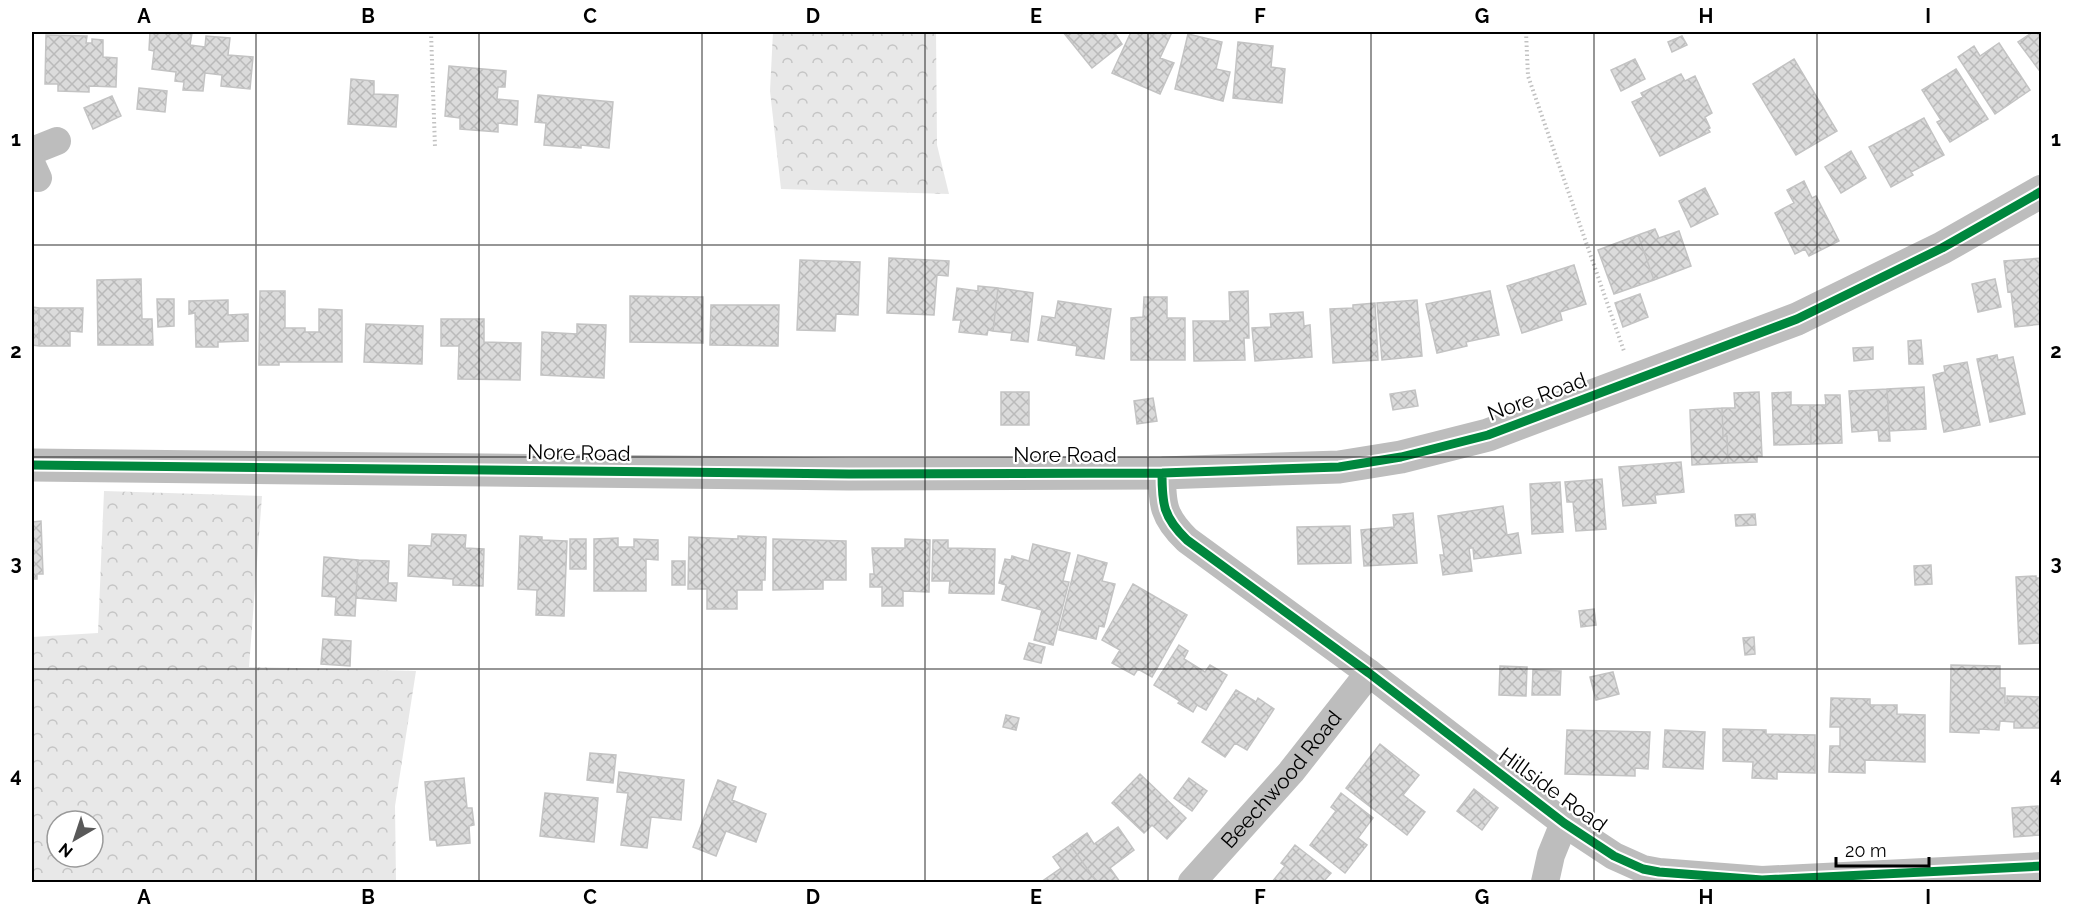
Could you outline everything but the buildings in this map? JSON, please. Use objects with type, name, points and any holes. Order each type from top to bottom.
[{"type":"street","name":"Nore Road","points":[[32,465],[849,474],[1162,472],[1339,467],[1401,457],[1488,435],[1809,313],[1942,248],[2042,191]]},
{"type":"street","name":"Hillside Road","points":[[1162,472],[1164,508],[1175,528],[1187,540],[1369,673],[1564,822],[1614,856],[1643,869],[1762,881],[2042,866]]},
{"type":"street","name":"Beechwood Road","points":[[1192,882],[1291,772],[1369,673]]},
{"type":"street","points":[[1545,882],[1551,855],[1564,822]]},
{"type":"path","points":[[431,32],[435,147]]},
{"type":"path","points":[[1527,32],[1528,76],[1634,380]]},
{"type":"green space","points":[[773,32],[936,32],[937,145],[949,194],[781,189],[770,91]]},
{"type":"green space","points":[[104,491],[262,496],[249,667],[416,671],[395,806],[396,882],[32,882],[32,637],[98,633]]},
{"type":"cycle path","points":[[32,465],[849,474],[1162,473],[1339,467],[1401,457],[1488,435],[1797,319],[1942,248],[2042,191]]},
{"type":"cycle path","points":[[1162,473],[1165,509],[1173,524],[1187,540],[1369,673],[1564,823],[1614,856],[1643,869],[1762,880],[2042,866]]}]
